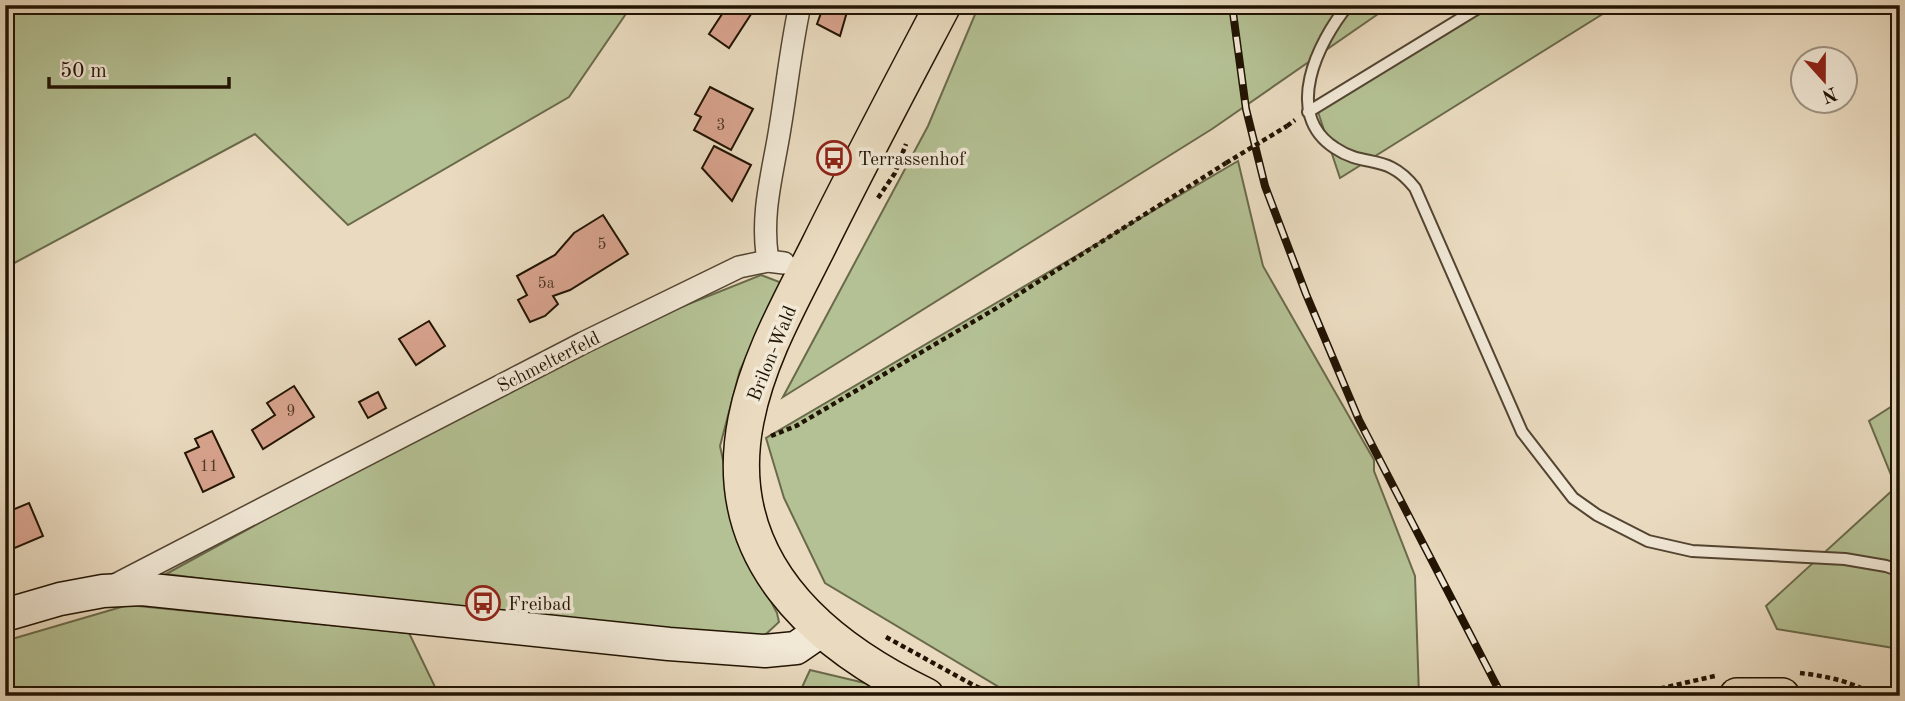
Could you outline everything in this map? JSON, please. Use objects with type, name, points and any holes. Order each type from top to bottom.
[{"type":"main road","name":"Brilon-Wald","points":[[926,696],[875,667],[822,630],[794,604],[774,577],[754,537],[743,497],[741,468],[765,436],[749,405],[775,335],[829,224],[943,5]]},
{"type":"main road","name":"Schmelterfeld","points":[[5,615],[60,599],[103,591],[142,589],[669,644],[765,651],[796,648],[822,630]]},
{"type":"main road","points":[[1737,696],[1782,696]]},
{"type":"street","name":"Schmelterfeld","points":[[103,591],[595,337],[738,267],[776,262],[764,237],[765,209],[800,5]]},
{"type":"lane","points":[[1348,5],[1319,51],[1310,74],[1308,112],[1321,137],[1334,148],[1348,155],[1394,167],[1405,175],[1415,188],[1522,432],[1573,498],[1597,515],[1648,541],[1692,551],[1845,559],[1900,571]]},
{"type":"lane","points":[[1308,112],[1483,5]]},
{"type":"path","points":[[765,436],[796,426],[1000,306],[1287,126]]},
{"type":"path","points":[[875,201],[895,173],[907,141]]},
{"type":"path","points":[[879,633],[975,686],[1000,696]]},
{"type":"path","points":[[1895,696],[1900,695]]},
{"type":"green space","points":[[5,5],[632,5],[569,97],[348,225],[255,134],[5,268]]},
{"type":"green space","points":[[979,5],[1391,5],[1212,129],[783,397],[928,126]]},
{"type":"green space","points":[[1488,5],[1617,5],[1340,178],[1318,112]]},
{"type":"green space","points":[[1238,161],[1263,266],[1374,460],[1374,471],[1415,576],[1419,696],[1021,696],[1009,693],[825,583],[784,498],[766,438]]},
{"type":"green space","points":[[761,275],[782,283],[740,370],[720,446],[741,544],[777,613],[779,622],[765,635],[748,640],[401,604],[166,574],[581,347]]},
{"type":"green space","points":[[1900,401],[1900,649],[1777,629],[1766,606],[1896,487],[1869,421]]},
{"type":"green space","points":[[128,605],[409,633],[435,687],[459,696],[5,696],[5,641]]},
{"type":"green space","points":[[810,670],[869,684],[891,696],[798,696]]},
{"type":"building","points":[[728,5],[757,5],[729,48],[709,34]]},
{"type":"building","points":[[824,5],[849,5],[840,36],[817,24]]},
{"type":"building","points":[[710,87],[753,109],[731,150],[694,130],[701,117],[695,114]]},
{"type":"building","points":[[714,146],[751,165],[732,201],[702,168]]},
{"type":"building","points":[[603,215],[628,254],[570,290],[553,296],[558,304],[545,316],[530,322],[518,300],[527,295],[517,276],[555,255],[574,233]]},
{"type":"building","points":[[429,321],[445,346],[416,365],[399,339]]},
{"type":"building","points":[[294,386],[314,417],[263,449],[252,430],[275,415],[267,403]]},
{"type":"building","points":[[378,392],[386,408],[368,418],[359,402]]},
{"type":"building","points":[[212,431],[234,477],[203,492],[185,453],[199,447],[195,439]]},
{"type":"building","points":[[29,503],[43,536],[10,550],[5,539],[5,513]]},
{"type":"railway","points":[[1232,5],[1246,109],[1265,186],[1306,294],[1359,420],[1502,696]]},
{"type":"place","name":"Terrassenhof","points":[[834,158]]},
{"type":"place","name":"Freibad","points":[[483,603]]}]
